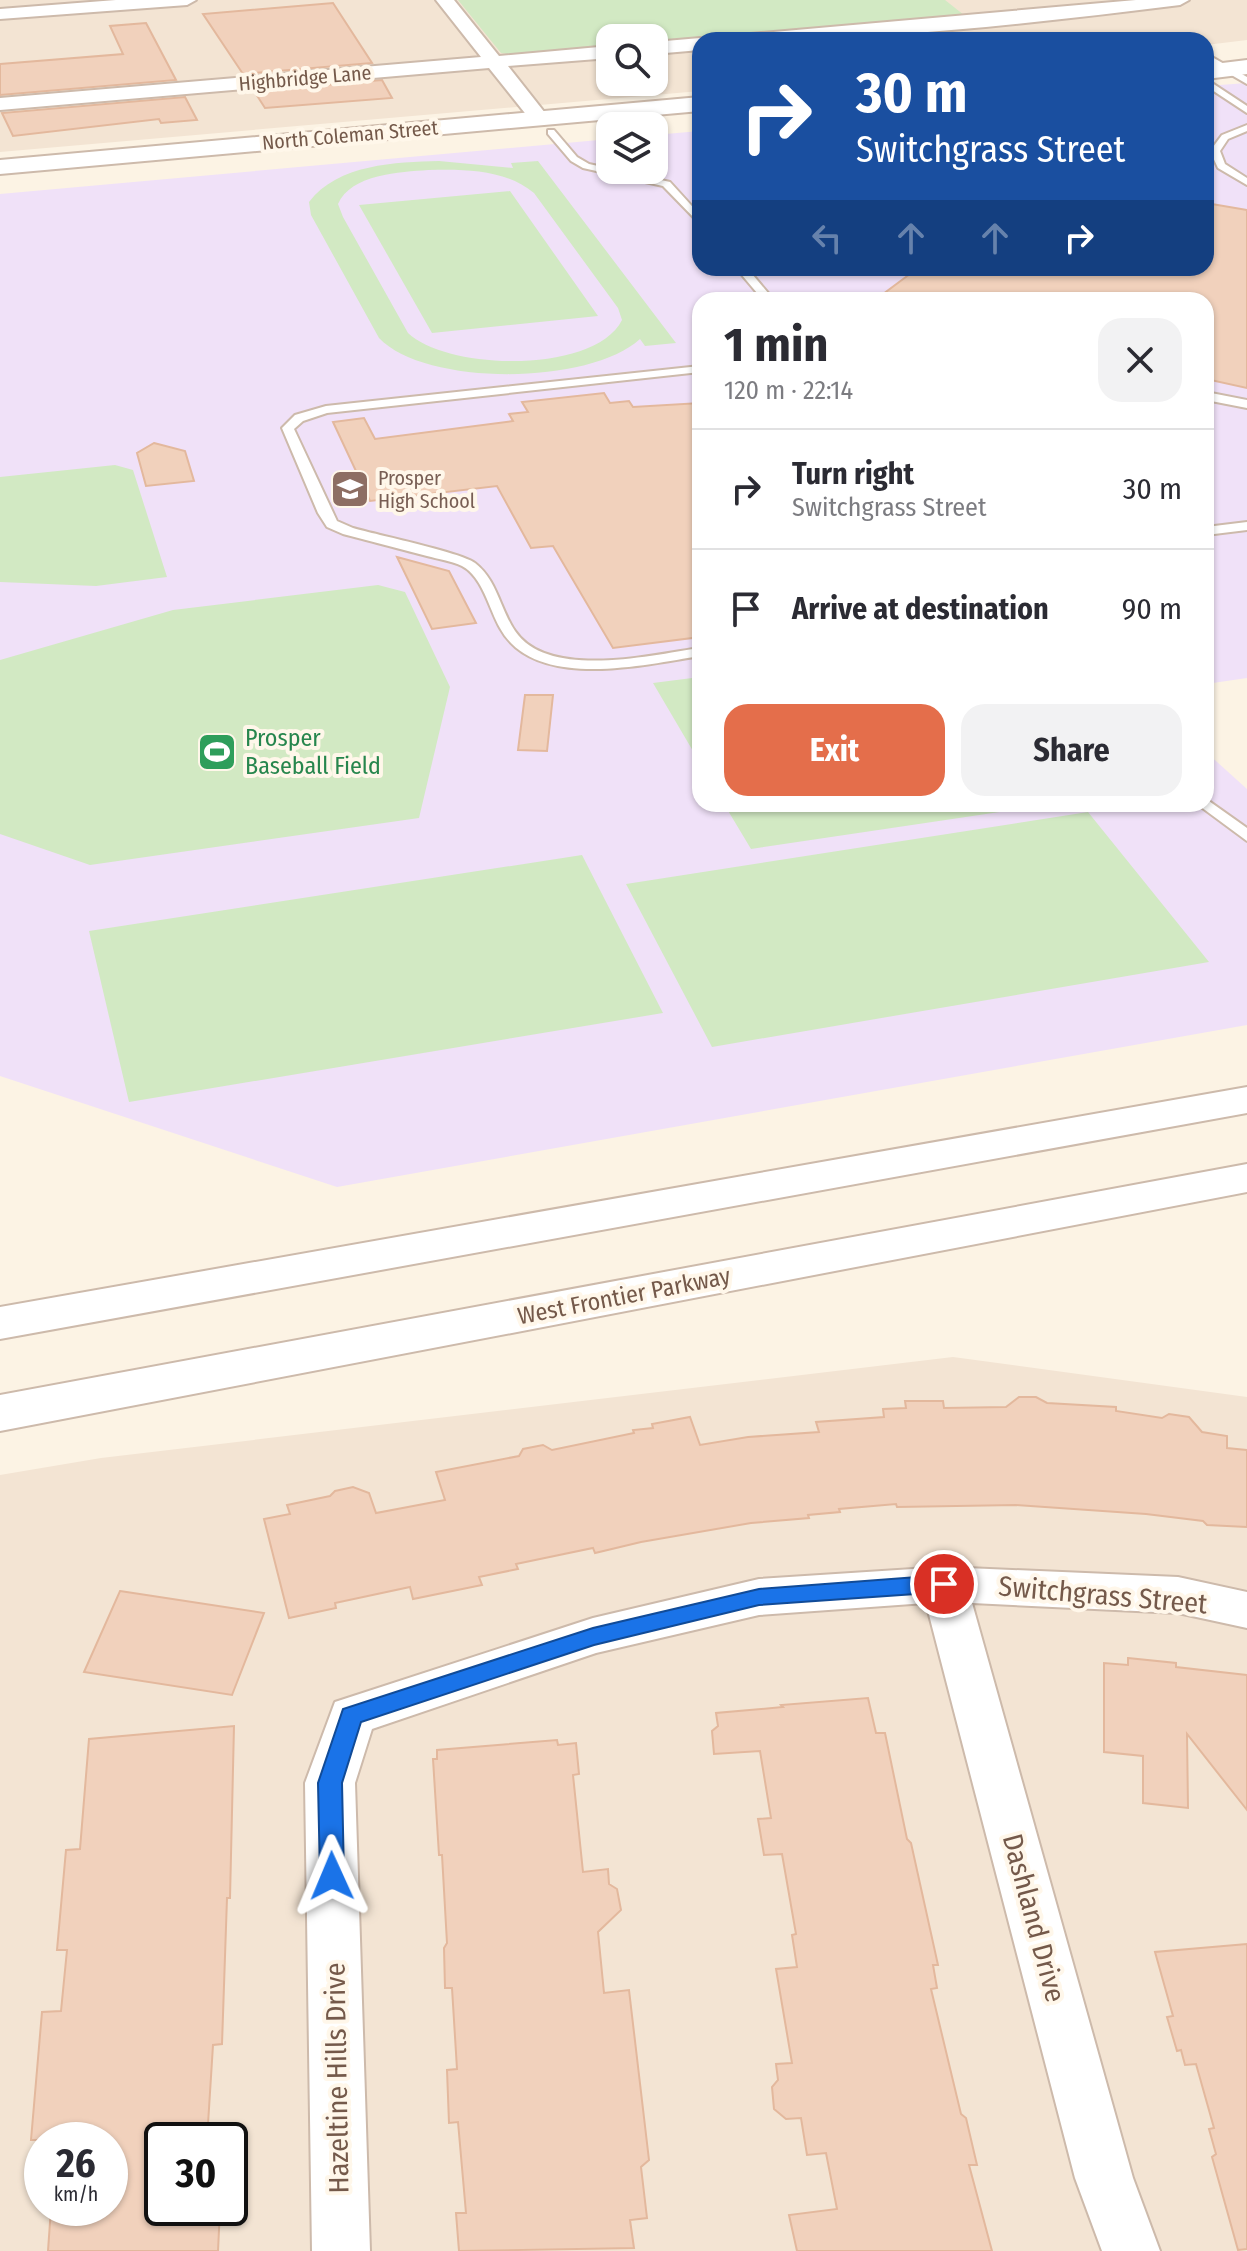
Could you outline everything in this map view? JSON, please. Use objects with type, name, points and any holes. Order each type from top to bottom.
[{"type":"street","points":[[0,14],[187,0]]},
{"type":"street","points":[[445,0],[545,125]]},
{"type":"street","points":[[959,0],[986,20]]},
{"type":"street","points":[[844,32],[1180,0]]},
{"type":"street","points":[[668,47],[692,45]]},
{"type":"street","name":"Highbridge Lane","points":[[0,104],[596,53]]},
{"type":"street","name":"North Coleman Street","points":[[0,180],[545,125],[692,105]]},
{"type":"street","name":"North Coleman Street","points":[[668,121],[692,119]]},
{"type":"street","name":"North Coleman Street","points":[[0,167],[545,125],[596,126]]},
{"type":"street","points":[[0,1323],[1247,1100]]},
{"type":"street","name":"West Frontier Parkway","points":[[0,1413],[1247,1178]]},
{"type":"street","name":"Switchgrass Street","points":[[352,1716],[593,1636],[759,1597],[944,1584],[1178,1595],[1247,1610]]},
{"type":"street","name":"Dashland Drive","points":[[944,1584],[1104,2178],[1131,2251]]},
{"type":"street","name":"Hazeltine Hills Drive","points":[[341,2251],[330,1783],[352,1716]]},
{"type":"lane","points":[[1214,87],[1247,110]]},
{"type":"lane","points":[[545,125],[574,159],[586,166],[666,184],[692,212]]},
{"type":"lane","points":[[1247,128],[1225,137],[1215,151],[1223,173],[1247,182]]},
{"type":"lane","points":[[748,276],[762,292]]},
{"type":"lane","points":[[692,370],[326,410],[299,418],[288,428],[324,513],[332,524],[467,563],[477,571],[512,637],[529,650],[553,660],[597,665],[692,653]]},
{"type":"lane","points":[[1214,398],[1247,404]]},
{"type":"lane","points":[[1214,530],[1247,526]]},
{"type":"lane","points":[[1214,810],[1247,836]]},
{"type":"shaded area","points":[[0,0],[1247,0],[1247,40],[1214,44],[1214,32],[692,32],[692,92],[668,94],[668,24],[596,24],[596,96],[643,96],[0,152]]},
{"type":"shaded area","name":"Prosper High School","points":[[1247,83],[1247,678],[1214,683],[1214,292],[692,292],[692,812],[1214,812],[1214,759],[1247,789],[1247,1025],[337,1187],[0,1076],[0,194],[596,140],[596,184],[668,184],[668,134],[692,132],[692,276],[1214,276],[1214,85]]},
{"type":"shaded area","points":[[953,1357],[1247,1397],[1247,2251],[0,2251],[0,1475],[101,1458]]},
{"type":"green space","points":[[458,0],[945,0],[964,15],[794,32],[692,32],[692,41],[668,43],[668,24],[596,24],[596,48],[514,55],[501,53]]},
{"type":"green space","points":[[439,161],[513,168],[511,163],[538,161],[676,343],[645,346],[640,339],[616,354],[585,365],[548,372],[508,374],[469,372],[433,365],[402,354],[379,338],[311,215],[309,202],[321,189],[352,173],[387,164]],"holes":[[[442,170],[497,175],[534,193],[618,308],[622,320],[607,338],[583,350],[553,358],[520,361],[455,355],[428,346],[408,333],[338,204],[354,186],[378,176]]]},
{"type":"green space","points":[[510,191],[598,316],[432,333],[359,205]]},
{"type":"green space","points":[[115,465],[133,470],[167,577],[96,586],[0,582],[0,477]]},
{"type":"green space","name":"Prosper Baseball Field","points":[[378,585],[405,592],[450,687],[419,818],[90,865],[0,834],[0,660],[173,610]]},
{"type":"green space","points":[[692,678],[692,749],[653,683]]},
{"type":"green space","points":[[729,812],[999,812],[751,849]]},
{"type":"green space","points":[[1088,812],[1209,962],[712,1047],[626,884]]},
{"type":"green space","points":[[582,855],[663,1013],[129,1102],[89,931]]},
{"type":"building","points":[[333,3],[372,63],[243,74],[203,14]]},
{"type":"building","points":[[146,23],[176,80],[0,95],[0,64],[123,54],[110,26]]},
{"type":"building","points":[[382,80],[392,98],[265,108],[254,91]]},
{"type":"building","points":[[185,97],[197,120],[161,123],[159,119],[13,136],[2,113]]},
{"type":"building","points":[[1214,204],[1247,210],[1247,388],[1214,381],[1214,292],[886,292],[907,276],[1214,276]]},
{"type":"building","points":[[604,393],[610,403],[629,401],[633,407],[692,403],[692,638],[613,648],[553,546],[531,548],[497,486],[370,501],[333,422],[364,418],[375,439],[513,421],[509,414],[528,412],[522,402]]},
{"type":"building","points":[[154,443],[185,451],[194,481],[146,486],[137,453]]},
{"type":"building","points":[[397,557],[449,571],[476,623],[432,629]]},
{"type":"building","points":[[525,695],[553,695],[547,751],[518,750]]},
{"type":"building","points":[[1019,1397],[1036,1397],[1047,1403],[1116,1407],[1116,1411],[1162,1418],[1169,1414],[1189,1417],[1202,1432],[1227,1436],[1227,1448],[1247,1450],[1247,1527],[1207,1525],[1203,1521],[1146,1514],[1016,1505],[897,1507],[896,1504],[839,1509],[840,1512],[808,1515],[809,1518],[751,1523],[595,1553],[593,1548],[516,1564],[518,1569],[479,1577],[482,1585],[413,1599],[410,1587],[335,1603],[336,1608],[289,1618],[264,1519],[290,1514],[287,1505],[330,1496],[335,1491],[353,1487],[369,1493],[376,1513],[445,1500],[436,1472],[519,1456],[523,1449],[543,1445],[552,1450],[634,1433],[633,1430],[653,1428],[652,1424],[690,1417],[700,1445],[748,1437],[819,1432],[816,1422],[884,1417],[883,1409],[906,1408],[905,1401],[943,1401],[944,1408],[1006,1407]]},
{"type":"building","points":[[120,1591],[264,1613],[232,1695],[84,1672]]},
{"type":"building","points":[[1128,1658],[1247,1675],[1247,1810],[1187,1734],[1188,1808],[1143,1803],[1143,1756],[1104,1752],[1104,1663],[1128,1665]]},
{"type":"building","points":[[868,1698],[876,1733],[885,1733],[907,1839],[911,1843],[938,1965],[933,1965],[937,1988],[931,1989],[961,2114],[966,2118],[977,2165],[969,2165],[992,2251],[797,2251],[789,2215],[837,2209],[826,2153],[807,2155],[801,2118],[786,2119],[774,2109],[772,2087],[778,2080],[776,2064],[792,2063],[776,1969],[797,1967],[792,1935],[796,1934],[782,1854],[764,1855],[758,1819],[771,1818],[760,1751],[714,1754],[712,1731],[718,1726],[716,1713]]},
{"type":"building","points":[[234,1726],[230,1898],[227,1898],[222,2044],[213,2045],[208,2122],[144,2122],[144,2226],[219,2226],[218,2251],[48,2251],[50,2226],[128,2226],[128,2122],[33,2122],[42,2012],[61,2011],[67,1950],[57,1950],[66,1850],[80,1849],[89,1739]]},
{"type":"building","points":[[557,1740],[558,1745],[576,1743],[579,1774],[573,1775],[583,1872],[608,1869],[609,1884],[617,1889],[621,1910],[598,1932],[604,1993],[629,1990],[649,2160],[641,2167],[647,2218],[630,2220],[634,2248],[459,2251],[456,2213],[466,2213],[458,2122],[449,2123],[447,2070],[457,2069],[452,1988],[445,1988],[444,1948],[447,1943],[433,1759],[437,1759],[437,1750]]},
{"type":"building","points":[[1247,1944],[1247,2249],[1238,2250],[1212,2157],[1216,2154],[1209,2129],[1214,2128],[1196,2064],[1185,2065],[1181,2050],[1177,2051],[1167,2017],[1173,2016],[1155,1952]]},
{"type":"place","name":"Prosper High School","points":[[350,489]]},
{"type":"place","name":"Prosper Baseball Field","points":[[217,752]]},
{"type":"route","points":[[332,1876],[330,1783],[352,1716],[593,1636],[759,1597],[944,1584]]}]
